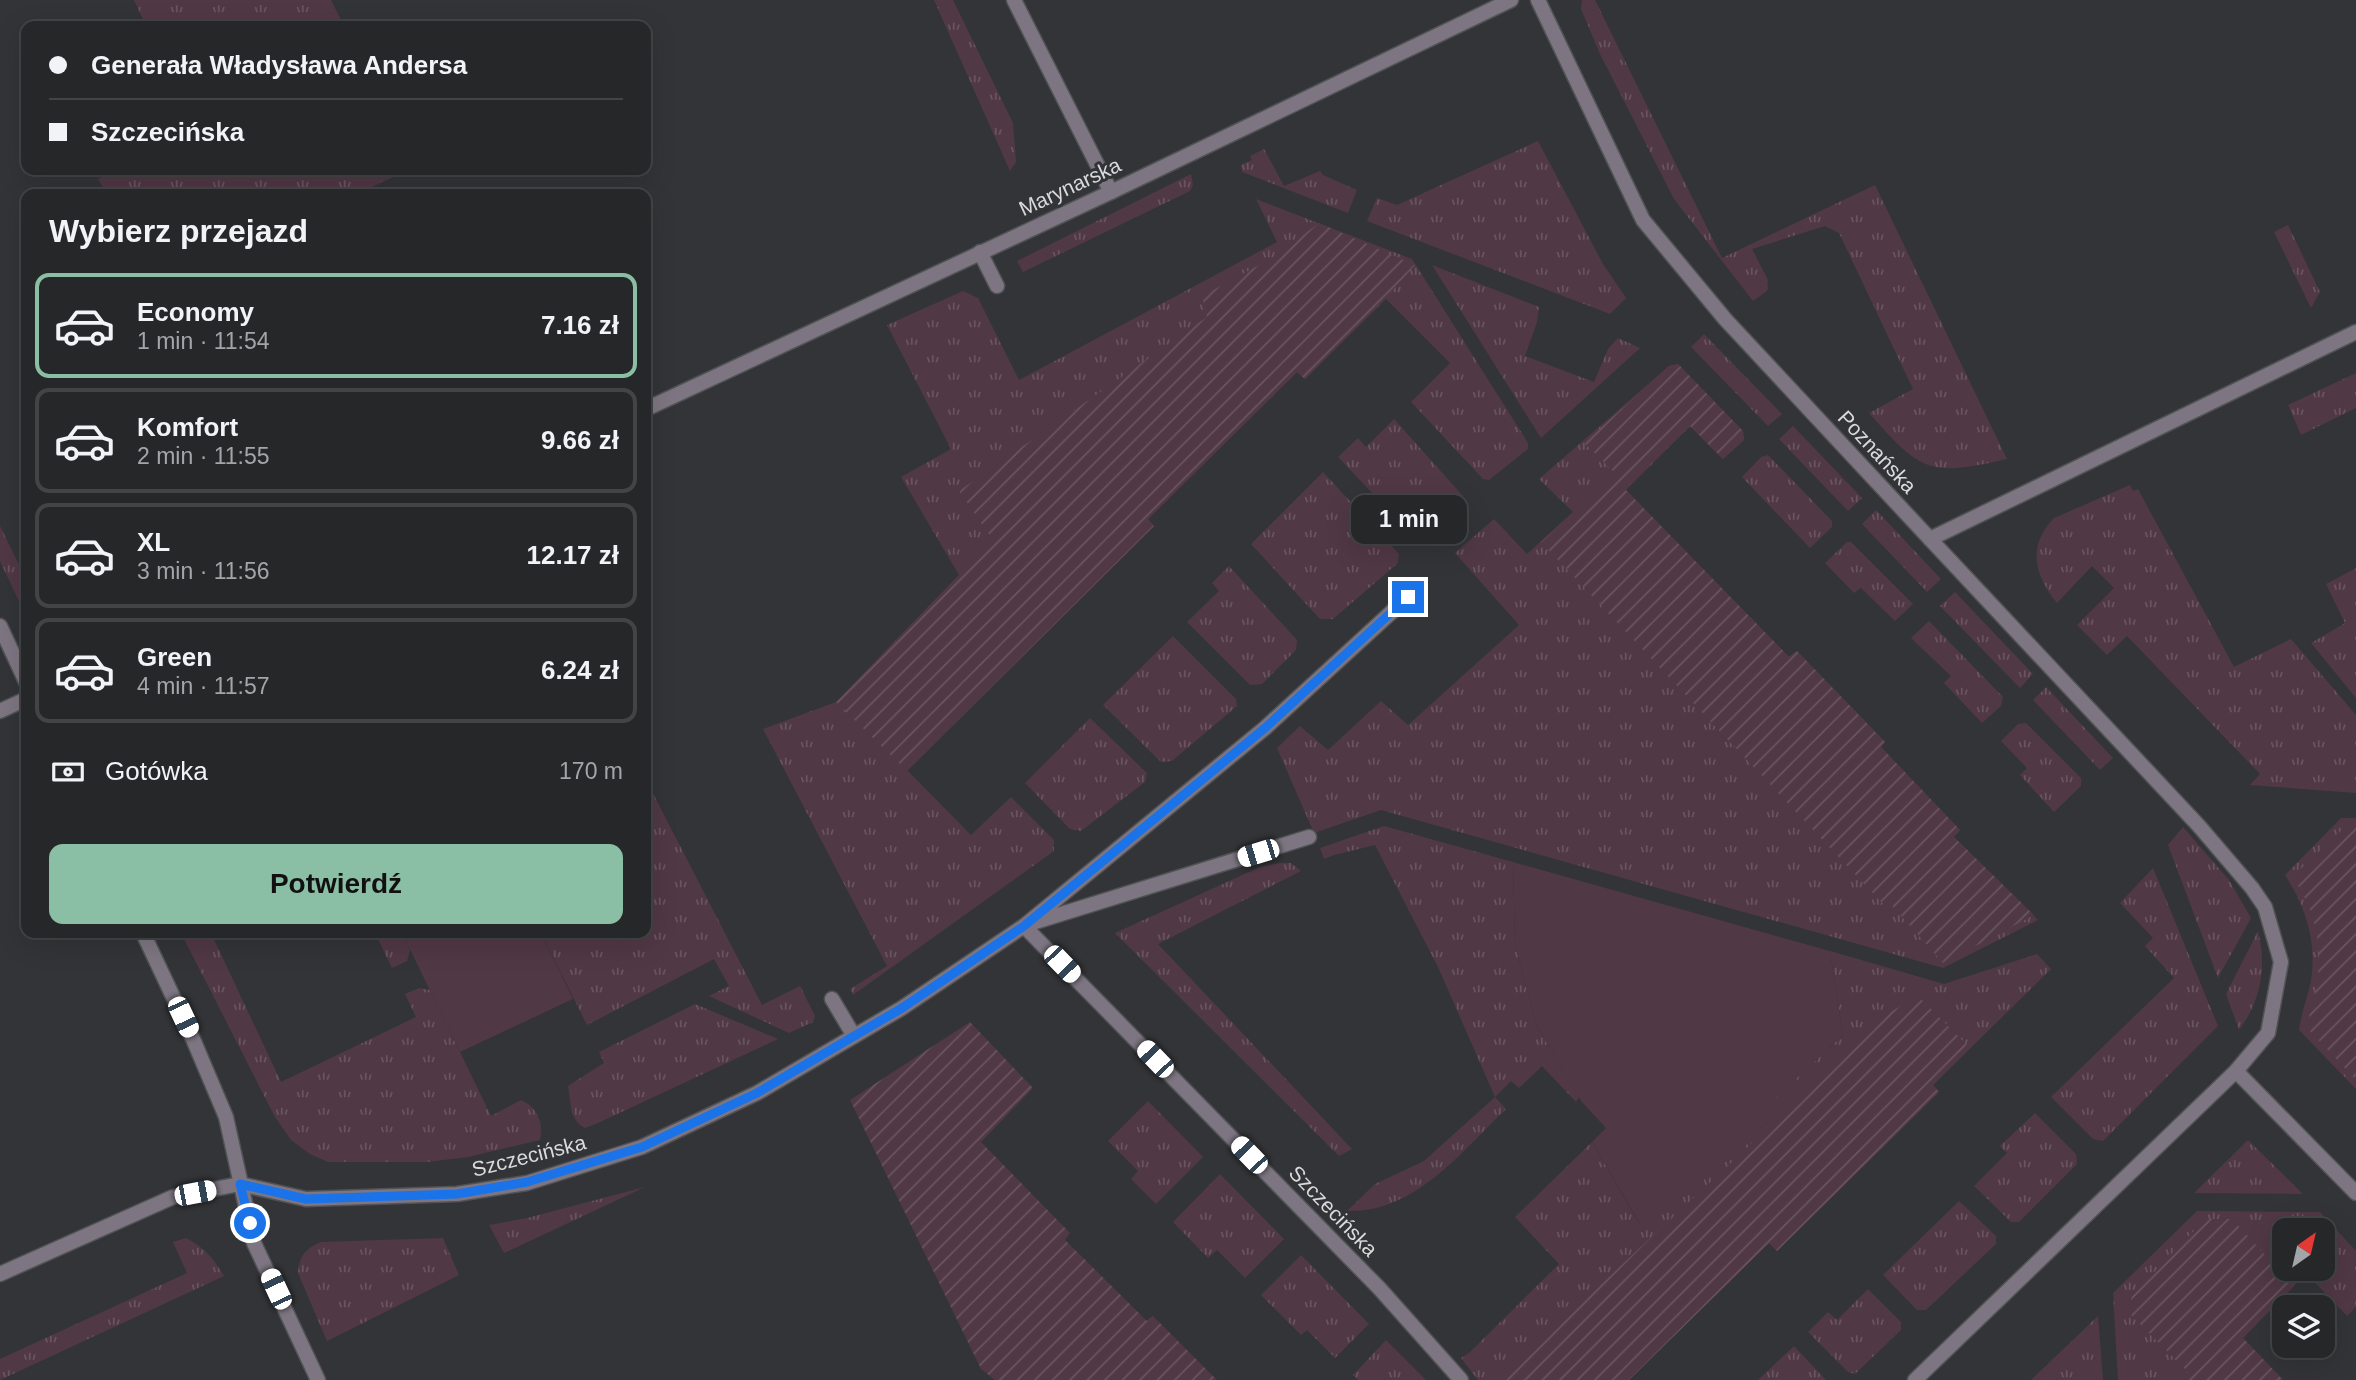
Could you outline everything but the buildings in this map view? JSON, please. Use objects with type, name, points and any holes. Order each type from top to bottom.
[{"type":"street","points":[[1014,0],[1111,192]]},
{"type":"street","name":"Marynarska","points":[[651,407],[1111,192],[1511,0]]},
{"type":"street","name":"Poznańska","points":[[1538,0],[1643,220],[1725,319],[2191,817],[2265,907],[2281,961],[2268,1033],[2236,1071],[1915,1380]]},
{"type":"street","points":[[980,252],[997,286]]},
{"type":"street","points":[[1930,539],[2356,332]]},
{"type":"street","name":"Szczecińska","points":[[0,1274],[173,1197],[240,1184],[306,1199],[457,1194],[527,1182],[642,1147],[757,1093],[902,1008],[1024,926],[1265,728],[1408,597]]},
{"type":"street","points":[[0,626],[21,671]]},
{"type":"street","points":[[0,710],[21,701]]},
{"type":"street","name":"Szczecińska","points":[[1024,926],[1309,837]]},
{"type":"street","name":"Szczecińska","points":[[1024,926],[1380,1289],[1461,1380]]},
{"type":"street","points":[[145,938],[226,1117],[254,1243],[318,1380]]},
{"type":"street","points":[[832,999],[854,1035]]},
{"type":"street","points":[[2236,1071],[2356,1194]]},
{"type":"green space","points":[[134,0],[331,0],[342,21],[144,21]]},
{"type":"green space","points":[[934,0],[953,0],[1013,123],[1016,162],[1010,171]]},
{"type":"green space","points":[[1582,0],[1595,0],[1722,258],[1875,185],[2007,459],[1960,468],[1928,465],[1902,448],[1869,413],[1913,389],[1839,233],[1825,226],[1752,249],[1768,280],[1767,291],[1753,301],[1674,199],[1600,54],[1581,9]]},
{"type":"green space","points":[[1538,141],[1603,264],[1626,298],[1610,314],[1367,221],[1377,198],[1397,205]]},
{"type":"green space","points":[[1264,149],[1284,186],[1320,171],[1323,175],[1357,190],[1348,213],[1242,172],[1241,165],[1252,160],[1250,156]]},
{"type":"green space","points":[[1191,174],[1193,185],[1190,191],[1023,272],[1017,261]]},
{"type":"green space","points":[[106,175],[397,175],[368,189],[104,189],[98,179]]},
{"type":"green space","points":[[1256,199],[1412,259],[1528,443],[1528,449],[1489,480],[1483,479],[1411,402],[1450,363],[1386,299],[1305,379],[1297,372],[1148,519],[1154,526],[907,770],[971,835],[1011,797],[1054,840],[1054,851],[853,995],[850,989],[887,966],[763,729],[836,702],[959,575],[901,477],[951,449],[887,325],[963,291],[978,298],[1019,380],[1277,242]]},
{"type":"green space","points":[[1319,223],[1415,265],[1305,379],[1297,372],[1148,519],[1154,526],[907,771],[836,702],[993,540],[959,491],[1207,317],[1202,296],[1272,258]]},
{"type":"green space","points":[[2288,225],[2320,292],[2311,308],[2274,232]]},
{"type":"green space","points":[[1432,265],[1539,307],[1537,322],[1525,356],[1594,382],[1608,349],[1618,338],[1640,348],[1541,438]]},
{"type":"green space","points":[[1704,334],[1782,414],[1768,426],[1691,347]]},
{"type":"green space","points":[[1678,364],[1743,431],[1744,440],[1723,459],[1690,426],[1626,490],[1789,657],[1797,651],[1885,742],[1881,747],[1960,830],[1954,837],[2038,920],[1943,968],[1381,810],[1314,833],[1277,748],[1300,726],[1328,750],[1381,701],[1408,725],[1519,625],[1455,553],[1494,519],[1527,554],[1573,512],[1539,479],[1669,366]]},
{"type":"green space","points":[[1678,364],[1743,431],[1744,440],[1723,459],[1690,426],[1625,489],[1789,657],[1797,651],[1885,742],[1881,747],[1960,830],[1954,837],[2034,915],[1943,963],[1887,900],[1882,903],[1541,542],[1615,473],[1584,443],[1669,366]]},
{"type":"green space","points":[[2356,373],[2356,408],[2301,435],[2288,405]]},
{"type":"green space","points":[[1394,419],[1463,496],[1464,504],[1425,540],[1416,539],[1338,457],[1358,438],[1366,447]]},
{"type":"green space","points":[[1793,426],[1862,498],[1848,511],[1779,439]]},
{"type":"green space","points":[[1768,455],[1832,521],[1832,527],[1810,548],[1742,477],[1761,457]]},
{"type":"green space","points":[[1323,472],[1399,554],[1398,563],[1333,619],[1320,619],[1251,544]]},
{"type":"green space","points":[[2130,485],[2133,491],[2138,489],[2234,667],[2291,639],[2356,715],[2356,793],[2250,785],[2260,774],[2127,636],[2107,655],[2077,625],[2114,588],[2092,566],[2057,603],[2043,582],[2037,560],[2037,550],[2045,529],[2054,518]]},
{"type":"green space","points":[[1876,510],[1941,579],[1927,592],[1862,524]]},
{"type":"green space","points":[[0,526],[21,569],[21,605],[0,561]]},
{"type":"green space","points":[[1847,542],[1851,542],[1913,604],[1895,621],[1861,588],[1854,593],[1825,563]]},
{"type":"green space","points":[[1229,566],[1297,640],[1296,650],[1262,684],[1250,685],[1187,622],[1219,591],[1212,583]]},
{"type":"green space","points":[[2356,568],[2356,698],[2311,643],[2345,623],[2326,584]]},
{"type":"green space","points":[[1955,592],[2033,674],[2020,688],[1940,606]]},
{"type":"green space","points":[[1929,621],[2003,697],[2001,706],[1982,723],[1944,683],[1951,676],[1911,638]]},
{"type":"green space","points":[[1173,636],[1236,699],[1237,706],[1172,761],[1161,762],[1103,705]]},
{"type":"green space","points":[[2046,687],[2113,758],[2100,770],[2033,700]]},
{"type":"green space","points":[[1090,718],[1147,773],[1145,782],[1081,831],[1070,829],[1025,783]]},
{"type":"green space","points":[[2026,723],[2081,778],[2081,786],[2054,812],[2020,775],[2027,768],[2001,741],[2018,724]]},
{"type":"green space","points":[[651,790],[762,1005],[800,986],[815,1016],[813,1022],[789,1033],[709,996],[729,986],[714,959],[587,1025],[544,938],[651,938]]},
{"type":"green space","points":[[2341,818],[2356,818],[2356,1089],[2299,1030],[2310,986],[2313,956],[2305,914],[2285,875]]},
{"type":"green space","points":[[2349,823],[2356,823],[2356,1080],[2308,1029],[2318,977],[2318,946],[2313,917],[2292,877]]},
{"type":"green space","points":[[1384,826],[1513,862],[1515,945],[1537,1026],[1579,1097],[1576,1102],[1542,1066],[1519,1088],[1511,1081],[1495,1097],[1438,967],[1375,845],[1324,859],[1320,848]]},
{"type":"green space","points":[[2183,827],[2229,880],[2251,918],[2218,978],[2168,845]]},
{"type":"green space","points":[[1513,862],[1830,951],[1843,1035],[1640,1224],[1592,1142],[1606,1128],[1581,1101],[1537,1026],[1515,945]]},
{"type":"green space","points":[[1291,863],[1301,871],[1158,944],[1352,1149],[1339,1156],[1115,933],[1260,867]]},
{"type":"green space","points":[[2153,868],[2218,1026],[2103,1141],[2093,1139],[2051,1097],[2174,978],[2145,946],[2153,938],[2120,903]]},
{"type":"green space","points":[[2258,931],[2262,957],[2260,983],[2253,1007],[2239,1030],[2226,994]]},
{"type":"green space","points":[[184,938],[213,938],[281,1082],[416,1017],[405,994],[419,988],[430,990],[491,1116],[521,1100],[535,1111],[541,1128],[540,1140],[468,1157],[427,1162],[328,1162],[310,1154],[291,1140],[275,1117]]},
{"type":"green space","points":[[377,938],[404,938],[410,950],[407,961],[392,968]]},
{"type":"green space","points":[[404,938],[543,938],[573,999],[460,1052]]},
{"type":"green space","points":[[1830,951],[1944,984],[2037,954],[2051,969],[1933,1085],[1939,1092],[1777,1251],[1769,1243],[1629,1380],[1478,1380],[1461,1358],[1559,1264],[1515,1217],[1592,1142],[1639,1223],[1843,1035]]},
{"type":"green space","points":[[1918,996],[1970,1048],[1933,1085],[1939,1092],[1777,1251],[1769,1243],[1629,1380],[1495,1380],[1576,1297],[1581,1303],[1749,1146],[1868,1025]]},
{"type":"green space","points":[[695,1004],[778,1039],[598,1123],[585,1128],[580,1125],[572,1110],[568,1086],[604,1063],[599,1052]]},
{"type":"green space","points":[[970,1022],[1033,1088],[981,1142],[1070,1233],[1065,1240],[1147,1321],[1153,1316],[1217,1380],[995,1380],[981,1369],[850,1100]]},
{"type":"green space","points":[[1495,1097],[1506,1109],[1435,1177],[1394,1202],[1372,1209],[1347,1211],[1375,1184],[1424,1161]]},
{"type":"green space","points":[[1148,1101],[1203,1157],[1156,1204],[1131,1179],[1138,1171],[1108,1141]]},
{"type":"green space","points":[[2035,1113],[2076,1154],[2077,1164],[2019,1222],[2011,1222],[1974,1186],[2007,1153],[2000,1146]]},
{"type":"green space","points":[[2248,1140],[2303,1194],[2194,1193]]},
{"type":"green space","points":[[1220,1174],[1284,1239],[1245,1278],[1217,1250],[1208,1258],[1173,1222]]},
{"type":"green space","points":[[645,1187],[504,1253],[489,1225],[527,1218]]},
{"type":"green space","points":[[1959,1201],[1996,1236],[1996,1244],[1926,1310],[1917,1310],[1883,1275]]},
{"type":"green space","points":[[2197,1211],[2320,1212],[2326,1218],[2272,1218],[2272,1281],[2298,1281],[2285,1295],[2272,1295],[2272,1308],[2243,1338],[2283,1380],[2118,1380],[2113,1293]]},
{"type":"green space","points":[[2205,1219],[2232,1219],[2272,1262],[2272,1281],[2289,1281],[2294,1286],[2285,1295],[2272,1295],[2272,1308],[2243,1338],[2283,1380],[2181,1380],[2188,1372],[2129,1313],[2132,1295]]},
{"type":"green space","points":[[2335,1228],[2356,1251],[2356,1307],[2347,1316],[2335,1303],[2335,1295],[2327,1295],[2314,1281],[2335,1281]]},
{"type":"green space","points":[[186,1238],[208,1254],[224,1276],[0,1380],[0,1359],[187,1273],[173,1242]]},
{"type":"green space","points":[[443,1238],[459,1275],[327,1341],[298,1273],[301,1258],[307,1250],[321,1242]]},
{"type":"green space","points":[[1301,1255],[1369,1324],[1335,1358],[1307,1330],[1301,1335],[1261,1295]]},
{"type":"green space","points":[[1868,1289],[1901,1322],[1901,1330],[1855,1374],[1848,1372],[1808,1332],[1828,1312],[1837,1320]]},
{"type":"green space","points":[[2098,1316],[2103,1380],[2031,1380]]},
{"type":"green space","points":[[1386,1340],[1426,1380],[1358,1380],[1353,1375]]},
{"type":"green space","points":[[1794,1346],[1826,1380],[1758,1380]]},
{"type":"route","points":[[250,1223],[240,1184],[306,1199],[457,1194],[527,1182],[642,1147],[757,1093],[902,1008],[1024,926],[1265,728],[1408,597]]}]
